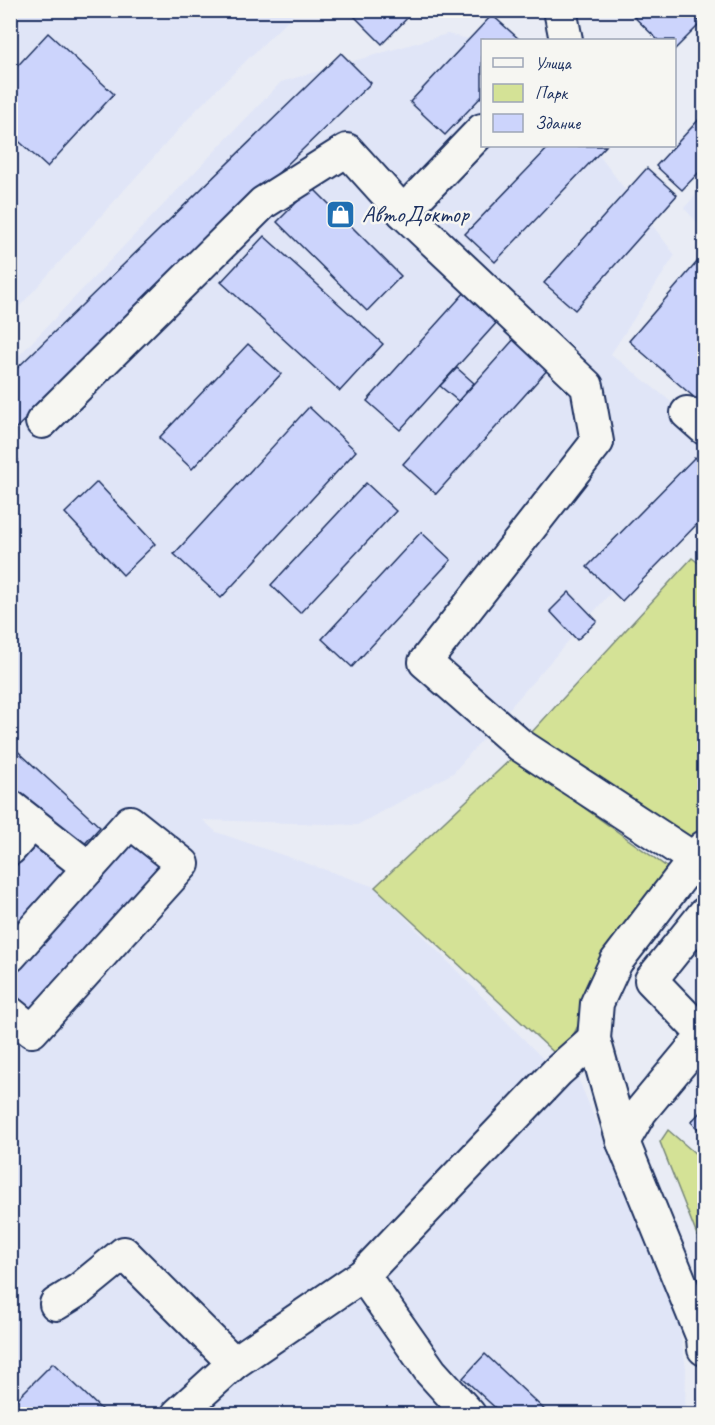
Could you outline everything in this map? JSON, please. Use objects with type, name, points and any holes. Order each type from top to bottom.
[{"type":"street","points":[[560,10],[566,39]]},
{"type":"street","points":[[403,212],[481,132]]},
{"type":"street","points":[[42,422],[263,202],[347,150],[403,212],[587,386],[597,442],[424,662],[520,745],[700,853],[616,962],[597,1003],[594,1039],[623,1142],[703,1338],[705,1349]]},
{"type":"street","points":[[10,849],[21,815],[89,868]]},
{"type":"street","points":[[10,956],[130,822],[183,864],[32,1031],[10,1013]]},
{"type":"street","points":[[623,1142],[641,1111],[704,1035],[651,980],[705,914]]},
{"type":"street","points":[[178,1414],[234,1363],[363,1275],[558,1071],[594,1039]]},
{"type":"street","points":[[56,1304],[80,1289],[123,1253],[234,1363]]},
{"type":"street","points":[[363,1275],[431,1372],[469,1414]]},
{"type":"shaded area","points":[[11,11],[297,11],[198,108],[11,316]]},
{"type":"shaded area","points":[[447,34],[481,42],[481,147],[593,147],[675,255],[611,354],[704,428],[704,517],[633,588],[620,582],[453,773],[357,825],[203,820],[216,832],[375,887],[549,1065],[558,1072],[577,1076],[677,1313],[686,1368],[685,1414],[11,1414],[10,365],[281,82]]},
{"type":"shaded area","points":[[704,186],[704,230],[684,208]]},
{"type":"green space","points":[[692,558],[704,567],[704,824],[688,846],[520,745]]},
{"type":"green space","points":[[513,757],[678,875],[612,959],[561,1059],[375,887]]},
{"type":"green space","points":[[668,1130],[704,1161],[704,1253],[660,1142]]},
{"type":"building","points":[[356,10],[415,10],[382,44],[352,14]]},
{"type":"building","points":[[627,10],[688,10],[701,23],[676,48],[676,39],[657,39]]},
{"type":"building","points":[[492,15],[519,39],[481,39],[481,97],[445,135],[410,102]]},
{"type":"building","points":[[48,33],[114,94],[47,167],[10,133],[10,74]]},
{"type":"building","points":[[341,53],[371,83],[10,434],[10,375]]},
{"type":"building","points":[[704,114],[704,167],[682,190],[656,166],[676,147]]},
{"type":"building","points":[[549,147],[605,147],[495,262],[465,234]]},
{"type":"building","points":[[647,168],[677,195],[575,310],[544,283]]},
{"type":"building","points":[[312,187],[401,276],[367,311],[277,222]]},
{"type":"building","points":[[264,236],[383,344],[340,391],[221,282]]},
{"type":"building","points":[[704,254],[704,389],[696,399],[629,341]]},
{"type":"building","points":[[466,291],[499,320],[400,430],[367,401]]},
{"type":"building","points":[[515,338],[549,368],[436,494],[403,464]]},
{"type":"building","points":[[248,344],[281,374],[192,469],[159,438]]},
{"type":"building","points":[[457,368],[474,383],[458,401],[440,386]]},
{"type":"building","points":[[309,407],[356,451],[221,598],[174,554]]},
{"type":"building","points":[[10,453],[18,460],[10,467]]},
{"type":"building","points":[[695,457],[704,466],[704,517],[622,601],[587,567]]},
{"type":"building","points":[[97,482],[155,544],[123,575],[65,513]]},
{"type":"building","points":[[366,483],[396,511],[300,613],[271,585]]},
{"type":"building","points":[[421,532],[451,560],[352,667],[322,639]]},
{"type":"building","points":[[569,592],[597,621],[577,640],[550,611]]},
{"type":"building","points":[[10,744],[100,827],[80,849],[10,784]]},
{"type":"building","points":[[35,837],[72,870],[10,938],[10,865]]},
{"type":"building","points":[[132,842],[164,870],[33,1019],[10,999],[10,980]]},
{"type":"building","points":[[704,1108],[704,1135],[691,1122]]},
{"type":"building","points":[[485,1354],[549,1414],[502,1414],[463,1378]]},
{"type":"building","points":[[53,1363],[106,1414],[10,1414],[10,1406]]},
{"type":"place","name":"АвтоДоктор","points":[[341,214]]}]
